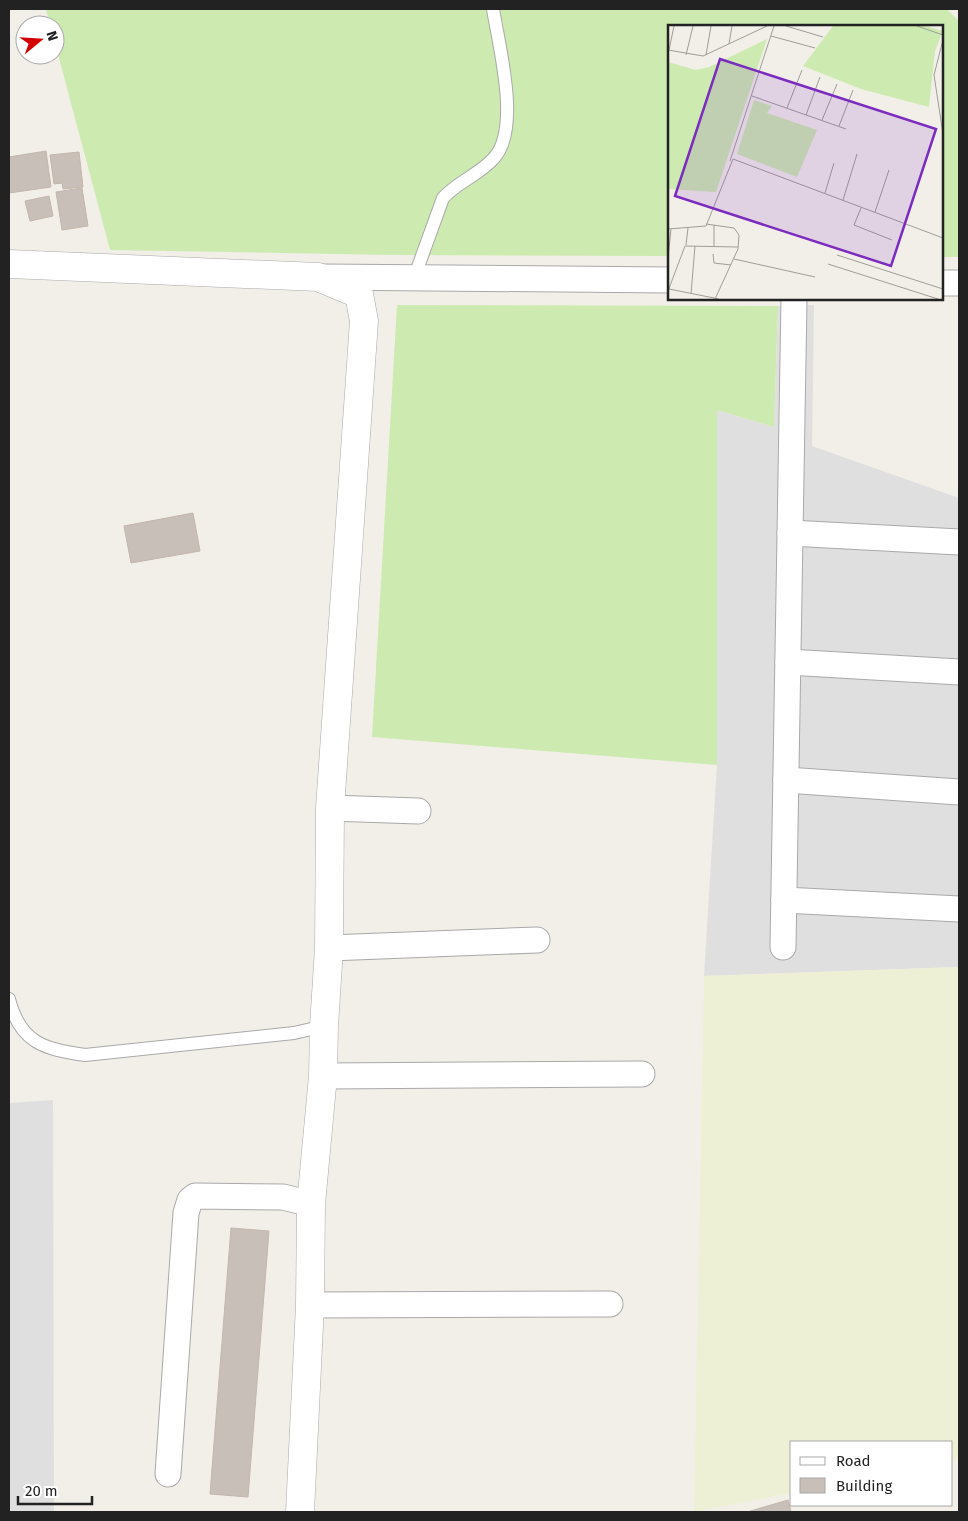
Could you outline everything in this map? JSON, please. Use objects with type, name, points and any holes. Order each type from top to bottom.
[{"type":"street","points":[[9,264],[318,277],[668,280]]},
{"type":"street","points":[[300,1512],[310,1305],[311,1204],[324,1076],[324,1026],[329,948],[330,808],[364,321],[358,294],[318,277]]},
{"type":"street","points":[[943,283],[959,283]]},
{"type":"street","points":[[783,947],[794,300]]},
{"type":"street","points":[[790,533],[959,542]]},
{"type":"street","points":[[788,662],[959,672]]},
{"type":"street","points":[[786,780],[959,792]]},
{"type":"street","points":[[330,808],[418,811]]},
{"type":"street","points":[[784,900],[959,909]]},
{"type":"street","points":[[329,948],[537,940]]},
{"type":"street","points":[[324,1076],[642,1074]]},
{"type":"street","points":[[168,1474],[186,1213],[190,1200],[196,1196],[283,1197],[311,1204]]},
{"type":"street","points":[[310,1305],[610,1304]]},
{"type":"lane","points":[[414,278],[443,198],[450,190],[494,158],[506,134],[507,101],[493,9]]},
{"type":"lane","points":[[9,999],[13,1018],[28,1036],[50,1050],[85,1055],[294,1033],[324,1026]]},
{"type":"shaded area","points":[[814,305],[812,446],[959,498],[959,967],[704,976],[717,765],[717,410],[774,427],[778,306]]},
{"type":"shaded area","points":[[53,1100],[54,1512],[9,1512],[9,1103]]},
{"type":"green space","points":[[46,9],[947,9],[959,21],[959,257],[943,257],[943,25],[668,25],[668,256],[393,255],[110,250],[61,65],[65,65],[65,15],[48,15]]},
{"type":"green space","points":[[397,305],[778,306],[774,427],[717,410],[717,765],[372,737]]},
{"type":"green space","points":[[959,967],[959,1459],[953,1461],[953,1441],[790,1441],[790,1493],[694,1512],[704,976]]},
{"type":"building","points":[[46,151],[51,187],[9,193],[9,157]]},
{"type":"building","points":[[79,152],[83,187],[63,189],[62,183],[54,184],[50,155]]},
{"type":"building","points":[[82,188],[88,226],[62,230],[56,192]]},
{"type":"building","points":[[49,196],[53,216],[30,221],[25,201]]},
{"type":"building","points":[[193,513],[200,551],[131,563],[124,526]]},
{"type":"building","points":[[231,1228],[269,1231],[248,1497],[210,1494]]},
{"type":"building","points":[[788,1500],[791,1512],[747,1512]]}]
